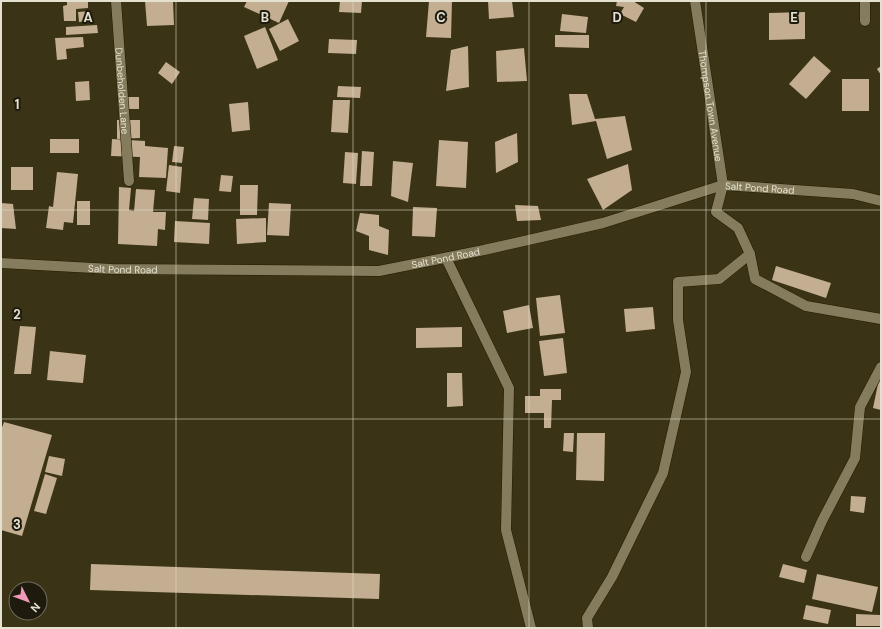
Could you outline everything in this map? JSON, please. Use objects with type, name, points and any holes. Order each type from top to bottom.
[{"type":"street","name":"Dunbeholden Lane","points":[[116,1],[129,181]]},
{"type":"street","name":"Thompson Town Avenue","points":[[695,1],[723,184],[716,212],[738,228],[750,254],[755,279],[806,306],[881,319]]},
{"type":"street","points":[[865,1],[865,21]]},
{"type":"street","name":"Salt Pond Road","points":[[1,263],[112,269],[379,271],[446,258],[603,223],[723,184],[853,194],[881,201]]},
{"type":"street","points":[[588,628],[588,618],[612,577],[663,473],[686,372],[678,320],[678,282],[719,279],[750,254]]},
{"type":"street","points":[[446,258],[509,388],[506,530],[531,628]]},
{"type":"street","points":[[806,557],[822,521],[855,458],[860,407],[881,367]]},
{"type":"building","points":[[67,1],[88,1],[88,8],[76,9],[76,21],[64,21],[63,6],[67,5]]},
{"type":"building","points":[[145,1],[173,1],[174,25],[147,26]]},
{"type":"building","points":[[247,1],[289,1],[279,23],[244,7]]},
{"type":"building","points":[[340,1],[362,1],[361,13],[339,12]]},
{"type":"building","points":[[429,1],[452,1],[451,38],[426,37]]},
{"type":"building","points":[[488,1],[512,1],[514,17],[489,19]]},
{"type":"building","points":[[617,1],[633,1],[644,8],[636,22],[620,14],[624,7],[616,6]]},
{"type":"building","points":[[91,11],[91,21],[79,22],[78,12]]},
{"type":"building","points":[[805,12],[805,39],[769,40],[769,13]]},
{"type":"building","points":[[562,14],[588,17],[586,33],[560,31]]},
{"type":"building","points":[[288,19],[299,41],[280,51],[269,29]]},
{"type":"building","points":[[97,25],[98,33],[66,35],[66,27]]},
{"type":"building","points":[[265,27],[278,60],[257,69],[244,36]]},
{"type":"building","points":[[555,35],[589,35],[589,48],[555,47]]},
{"type":"building","points":[[83,37],[84,47],[66,49],[67,59],[57,60],[55,38]]},
{"type":"building","points":[[329,39],[357,40],[356,54],[328,53]]},
{"type":"building","points":[[468,46],[469,87],[446,91],[451,50]]},
{"type":"building","points":[[524,48],[527,81],[497,82],[496,51]]},
{"type":"building","points":[[814,56],[831,71],[806,99],[789,84]]},
{"type":"building","points":[[166,62],[180,72],[172,84],[158,73]]},
{"type":"building","points":[[881,66],[881,75],[877,69]]},
{"type":"building","points":[[842,79],[869,79],[869,111],[842,111]]},
{"type":"building","points":[[89,81],[90,100],[76,101],[75,82]]},
{"type":"building","points":[[338,86],[361,87],[360,98],[337,97]]},
{"type":"building","points":[[569,94],[587,94],[595,119],[625,116],[632,150],[607,159],[596,121],[572,125]]},
{"type":"building","points":[[128,97],[139,97],[139,109],[127,109]]},
{"type":"building","points":[[333,100],[350,100],[348,133],[331,132]]},
{"type":"building","points":[[248,102],[250,130],[232,132],[229,104]]},
{"type":"building","points":[[117,120],[140,120],[140,138],[117,139]]},
{"type":"building","points":[[517,133],[518,162],[496,173],[495,142]]},
{"type":"building","points":[[50,139],[79,139],[79,153],[50,153]]},
{"type":"building","points":[[112,139],[145,141],[145,146],[168,148],[166,178],[139,177],[140,157],[111,156]]},
{"type":"building","points":[[439,140],[468,142],[466,188],[436,186]]},
{"type":"building","points":[[174,146],[184,147],[182,163],[172,162]]},
{"type":"building","points":[[362,151],[374,152],[372,186],[360,186]]},
{"type":"building","points":[[345,152],[358,153],[356,184],[343,183]]},
{"type":"building","points":[[393,161],[413,163],[408,202],[391,196]]},
{"type":"building","points":[[628,164],[632,190],[603,210],[587,179]]},
{"type":"building","points":[[169,165],[182,167],[180,193],[166,191]]},
{"type":"building","points":[[11,167],[33,167],[33,190],[11,190]]},
{"type":"building","points":[[57,172],[78,174],[73,223],[64,222],[63,230],[46,228],[49,206],[53,207]]},
{"type":"building","points":[[221,175],[233,176],[231,192],[219,191]]},
{"type":"building","points":[[240,185],[258,185],[257,215],[240,215]]},
{"type":"building","points":[[119,187],[131,188],[129,210],[134,211],[136,189],[155,190],[153,212],[166,212],[165,230],[158,229],[157,246],[118,244]]},
{"type":"building","points":[[194,198],[209,199],[208,220],[192,219]]},
{"type":"building","points":[[77,201],[90,201],[90,225],[77,225]]},
{"type":"building","points":[[1,203],[13,204],[16,229],[1,228]]},
{"type":"building","points":[[269,203],[291,204],[289,236],[267,235]]},
{"type":"building","points":[[515,205],[538,206],[541,220],[517,221]]},
{"type":"building","points":[[413,207],[437,208],[435,237],[412,236]]},
{"type":"building","points":[[360,213],[379,215],[379,226],[389,230],[388,255],[369,250],[369,236],[356,231]]},
{"type":"building","points":[[266,218],[266,242],[237,244],[236,219]]},
{"type":"building","points":[[175,221],[210,223],[209,244],[174,242]]},
{"type":"building","points":[[776,266],[831,283],[826,298],[772,280]]},
{"type":"building","points":[[560,295],[565,333],[540,336],[536,298]]},
{"type":"building","points":[[529,305],[533,328],[507,333],[503,311]]},
{"type":"building","points":[[653,307],[655,329],[626,332],[624,309]]},
{"type":"building","points":[[20,326],[36,327],[31,374],[14,374]]},
{"type":"building","points":[[462,327],[462,347],[416,348],[416,328]]},
{"type":"building","points":[[563,338],[567,373],[544,376],[539,341]]},
{"type":"building","points":[[50,351],[86,355],[83,383],[47,380]]},
{"type":"building","points":[[447,373],[462,373],[463,406],[447,407]]},
{"type":"building","points":[[879,379],[881,380],[881,410],[873,408]]},
{"type":"building","points":[[540,389],[561,389],[561,400],[552,400],[551,428],[544,428],[544,413],[525,413],[525,396],[540,396]]},
{"type":"building","points":[[4,422],[52,435],[22,536],[1,530],[1,430]]},
{"type":"building","points":[[564,433],[574,433],[573,452],[563,451]]},
{"type":"building","points":[[577,433],[605,433],[604,481],[576,480]]},
{"type":"building","points":[[49,456],[65,459],[62,476],[45,472]]},
{"type":"building","points":[[45,474],[57,478],[46,514],[34,511]]},
{"type":"building","points":[[851,496],[866,497],[864,513],[850,511]]},
{"type":"building","points":[[91,564],[380,574],[379,599],[90,590]]},
{"type":"building","points":[[783,564],[807,570],[804,583],[779,577]]},
{"type":"building","points":[[817,574],[878,587],[872,612],[812,599]]},
{"type":"building","points":[[806,605],[831,610],[828,624],[803,619]]},
{"type":"building","points":[[856,614],[880,615],[880,626],[856,626]]}]
